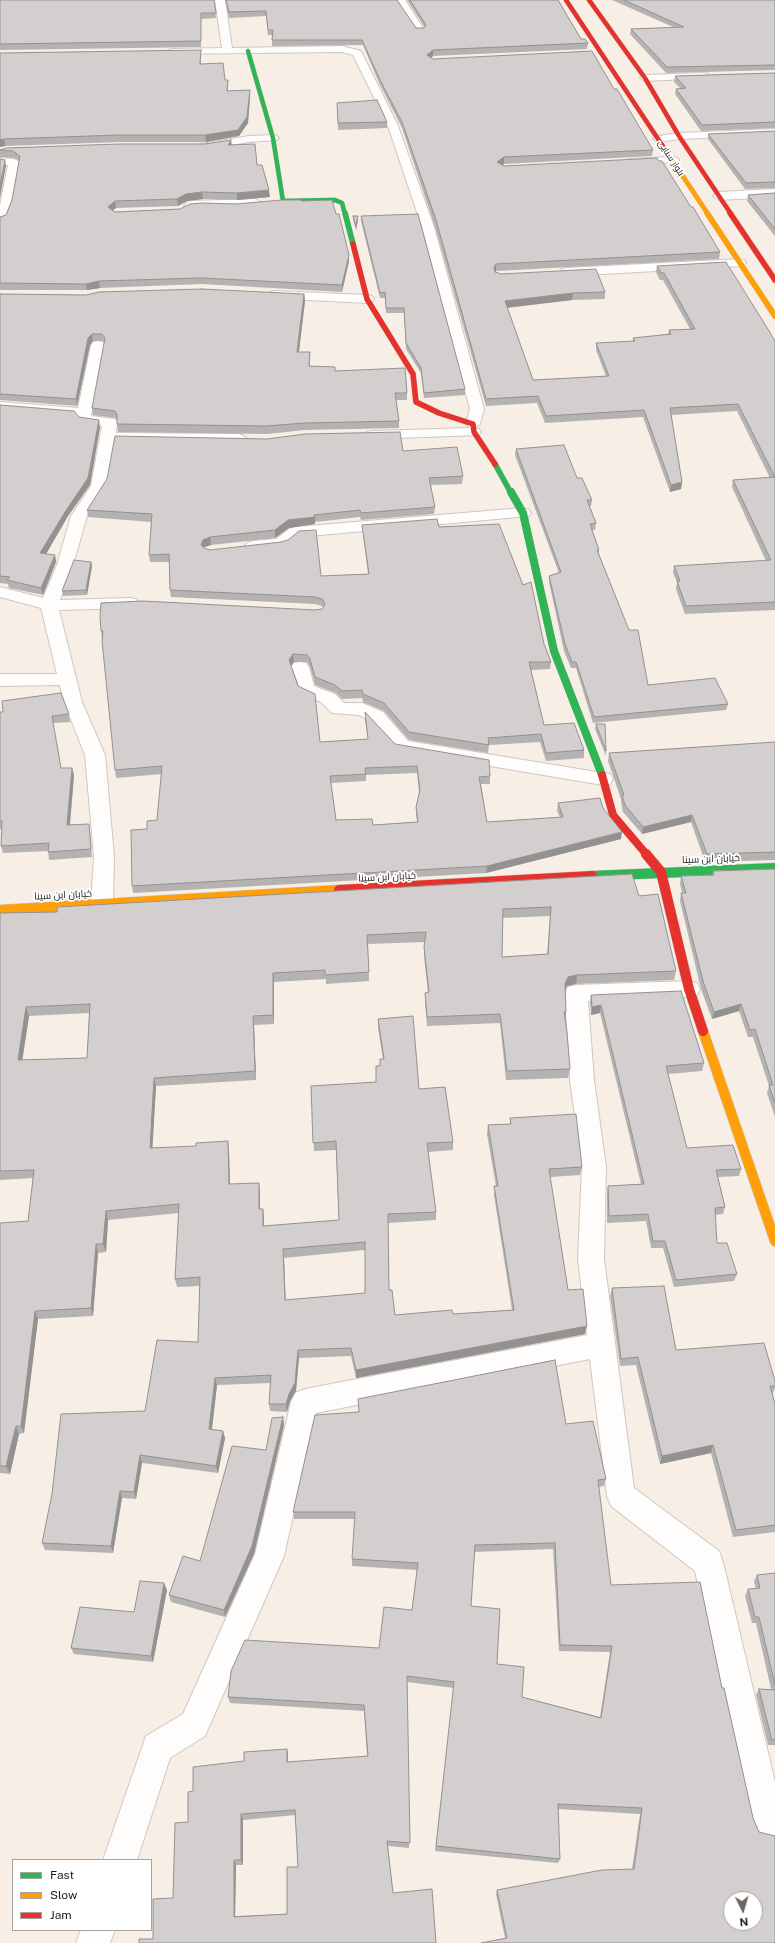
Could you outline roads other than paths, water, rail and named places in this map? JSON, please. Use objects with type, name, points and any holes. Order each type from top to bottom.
[{"type":"street","points":[[220,0],[227,50]]},
{"type":"street","points":[[400,0],[420,31]]},
{"type":"street","name":"بلوار سنایی","points":[[566,0],[775,316]]},
{"type":"street","name":"بلوار سنایی","points":[[589,0],[645,78],[678,136],[775,280]]},
{"type":"street","points":[[160,52],[342,49],[357,52],[377,90],[393,126],[428,227],[477,409],[474,428],[523,513],[554,651],[603,779],[613,815],[661,872],[689,989],[775,1241]]},
{"type":"street","points":[[248,51],[273,138],[283,201]]},
{"type":"street","points":[[587,54],[602,53]]},
{"type":"street","points":[[645,78],[713,76]]},
{"type":"street","points":[[659,139],[678,136],[775,132]]},
{"type":"street","points":[[190,147],[249,139],[273,138]]},
{"type":"street","points":[[619,163],[673,160]]},
{"type":"street","points":[[0,161],[14,162],[6,206],[0,220]]},
{"type":"street","points":[[719,196],[775,194]]},
{"type":"street","points":[[181,210],[187,206],[203,204],[237,205],[283,201],[335,200],[342,203],[367,299],[413,374],[416,402],[474,428]]},
{"type":"street","points":[[557,272],[740,263]]},
{"type":"street","points":[[262,294],[367,299]]},
{"type":"street","points":[[98,346],[83,418],[85,420],[110,422],[99,486],[79,516],[66,565],[49,605],[73,702],[94,756],[104,856],[102,904]]},
{"type":"street","points":[[0,406],[46,408],[85,413]]},
{"type":"street","points":[[358,435],[474,428]]},
{"type":"street","points":[[108,437],[252,440]]},
{"type":"street","points":[[234,548],[281,543],[294,532],[523,513]]},
{"type":"street","points":[[0,592],[49,605],[144,602]]},
{"type":"street","points":[[300,667],[306,689],[328,698],[339,709],[362,709],[376,716],[402,746],[603,779]]},
{"type":"street","points":[[0,680],[67,679]]},
{"type":"street","name":"خیابان ابن سینا","points":[[0,910],[661,872],[775,868]]},
{"type":"street","points":[[689,989],[576,994],[582,1080],[594,1167],[591,1259],[621,1496],[708,1562],[768,1823],[775,1824]]},
{"type":"street","points":[[120,1859],[157,1747],[194,1725],[269,1556],[305,1402],[602,1344]]},
{"type":"street","points":[[93,1943],[98,1931]]}]
